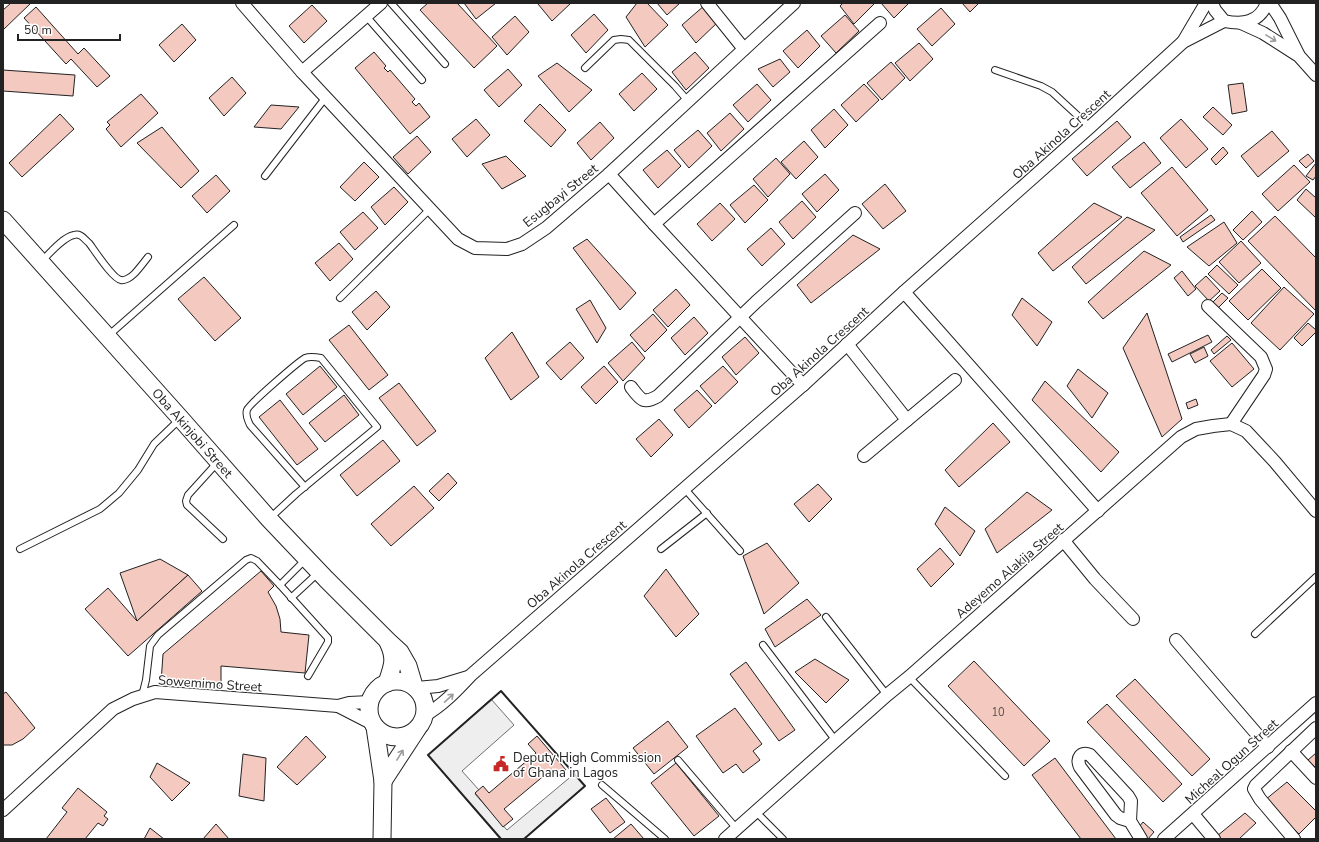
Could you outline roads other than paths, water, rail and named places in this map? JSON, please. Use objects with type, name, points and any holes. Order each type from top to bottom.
[{"type":"street","name":"Esugbayi Street","points":[[242,3],[302,72],[458,239],[475,248],[507,249],[522,244],[546,228],[609,174],[744,49],[790,4]]},
{"type":"street","points":[[302,72],[380,3]]},
{"type":"street","points":[[707,3],[744,49]]},
{"type":"street","points":[[1183,42],[1206,3]]},
{"type":"street","points":[[1212,3],[1215,10],[1224,21]]},
{"type":"street","points":[[1241,23],[1251,21],[1258,16],[1264,9],[1266,3]]},
{"type":"street","points":[[1270,3],[1280,18],[1299,56],[1316,75]]},
{"type":"street","points":[[1183,42],[1224,21],[1241,23],[1263,33],[1299,56]]},
{"type":"street","points":[[654,224],[880,24]]},
{"type":"street","name":"Oba Akinola Crescent","points":[[421,723],[451,697],[471,676],[803,385],[904,292],[1090,127],[1183,42]]},
{"type":"street","points":[[609,174],[803,385]]},
{"type":"street","points":[[630,387],[639,399],[646,401],[658,396],[740,317],[855,213]]},
{"type":"street","name":"Oba Akinjobi Street","points":[[3,220],[108,336],[269,519],[306,559],[400,652],[405,659],[416,687]]},
{"type":"street","points":[[904,292],[1098,511]]},
{"type":"street","points":[[1208,306],[1260,357],[1266,369],[1264,375],[1231,424],[1246,431],[1275,462],[1316,511]]},
{"type":"street","points":[[847,344],[908,420]]},
{"type":"street","points":[[864,456],[955,380]]},
{"type":"street","name":"Adeyemo Alakija Street","points":[[725,839],[1181,437],[1196,429],[1231,424]]},
{"type":"street","points":[[1063,540],[1095,579],[1133,619]]},
{"type":"street","points":[[1176,640],[1268,746]]},
{"type":"street","points":[[387,683],[393,660],[393,653],[388,641]]},
{"type":"street","name":"Oba Akinola Crescent","points":[[416,687],[438,686],[471,676]]},
{"type":"street","points":[[382,839],[383,781],[374,726],[369,710],[370,702],[373,694],[379,687],[396,681],[406,682],[416,687],[425,702],[421,723],[383,781]]},
{"type":"street","name":"Sowemimo Street","points":[[3,810],[113,708],[123,702],[155,692],[338,706],[349,703],[370,702]]},
{"type":"street","name":"Micheal Ogun Street","points":[[1164,839],[1316,703]]},
{"type":"street","name":"Sowemimo Street","points":[[338,706],[374,726]]},
{"type":"street","points":[[374,726],[384,734],[393,737],[402,737],[410,734],[421,723]]},
{"type":"street","points":[[1294,839],[1260,799],[1254,789],[1256,785],[1316,728]]},
{"type":"street","points":[[1291,751],[1316,778]]},
{"type":"street","points":[[1130,821],[1116,815],[1080,767],[1078,760],[1079,756],[1086,754],[1090,755],[1128,796],[1131,801],[1130,821],[1141,839]]},
{"type":"street","points":[[1193,814],[1214,839]]},
{"type":"lane","points":[[391,3],[445,64]]},
{"type":"lane","points":[[366,16],[422,80]]},
{"type":"lane","points":[[585,68],[614,40],[629,40],[688,101]]},
{"type":"lane","points":[[995,70],[1041,86],[1052,92],[1090,127]]},
{"type":"lane","points":[[265,176],[326,97]]},
{"type":"lane","points":[[340,298],[430,209]]},
{"type":"lane","points":[[108,336],[234,225]]},
{"type":"lane","points":[[41,262],[62,241],[76,234],[82,236],[115,277],[120,280],[126,280],[134,274],[148,257]]},
{"type":"lane","points":[[269,519],[377,427],[321,358],[315,357],[305,358],[257,398],[248,408],[246,416],[250,425],[305,487]]},
{"type":"lane","points":[[20,548],[100,509],[118,493],[138,470],[154,444],[181,419]]},
{"type":"lane","points":[[218,462],[188,495],[186,501],[187,505],[224,539]]},
{"type":"lane","points":[[684,488],[740,551]]},
{"type":"lane","points":[[661,549],[707,514]]},
{"type":"lane","points":[[142,696],[152,641],[246,560],[251,558],[257,561],[328,638],[328,642],[308,676]]},
{"type":"lane","points":[[280,585],[306,559]]},
{"type":"lane","points":[[291,598],[319,572]]},
{"type":"lane","points":[[1255,634],[1316,577]]},
{"type":"lane","points":[[826,617],[887,695]]},
{"type":"lane","points":[[763,645],[836,741]]},
{"type":"lane","points":[[909,677],[1005,776]]},
{"type":"lane","points":[[678,760],[736,829]]},
{"type":"lane","points":[[602,785],[665,839]]},
{"type":"lane","points":[[756,812],[783,839]]},
{"type":"place","name":"Deputy High Commission of Ghana in Lagos","points":[[501,764]]}]
